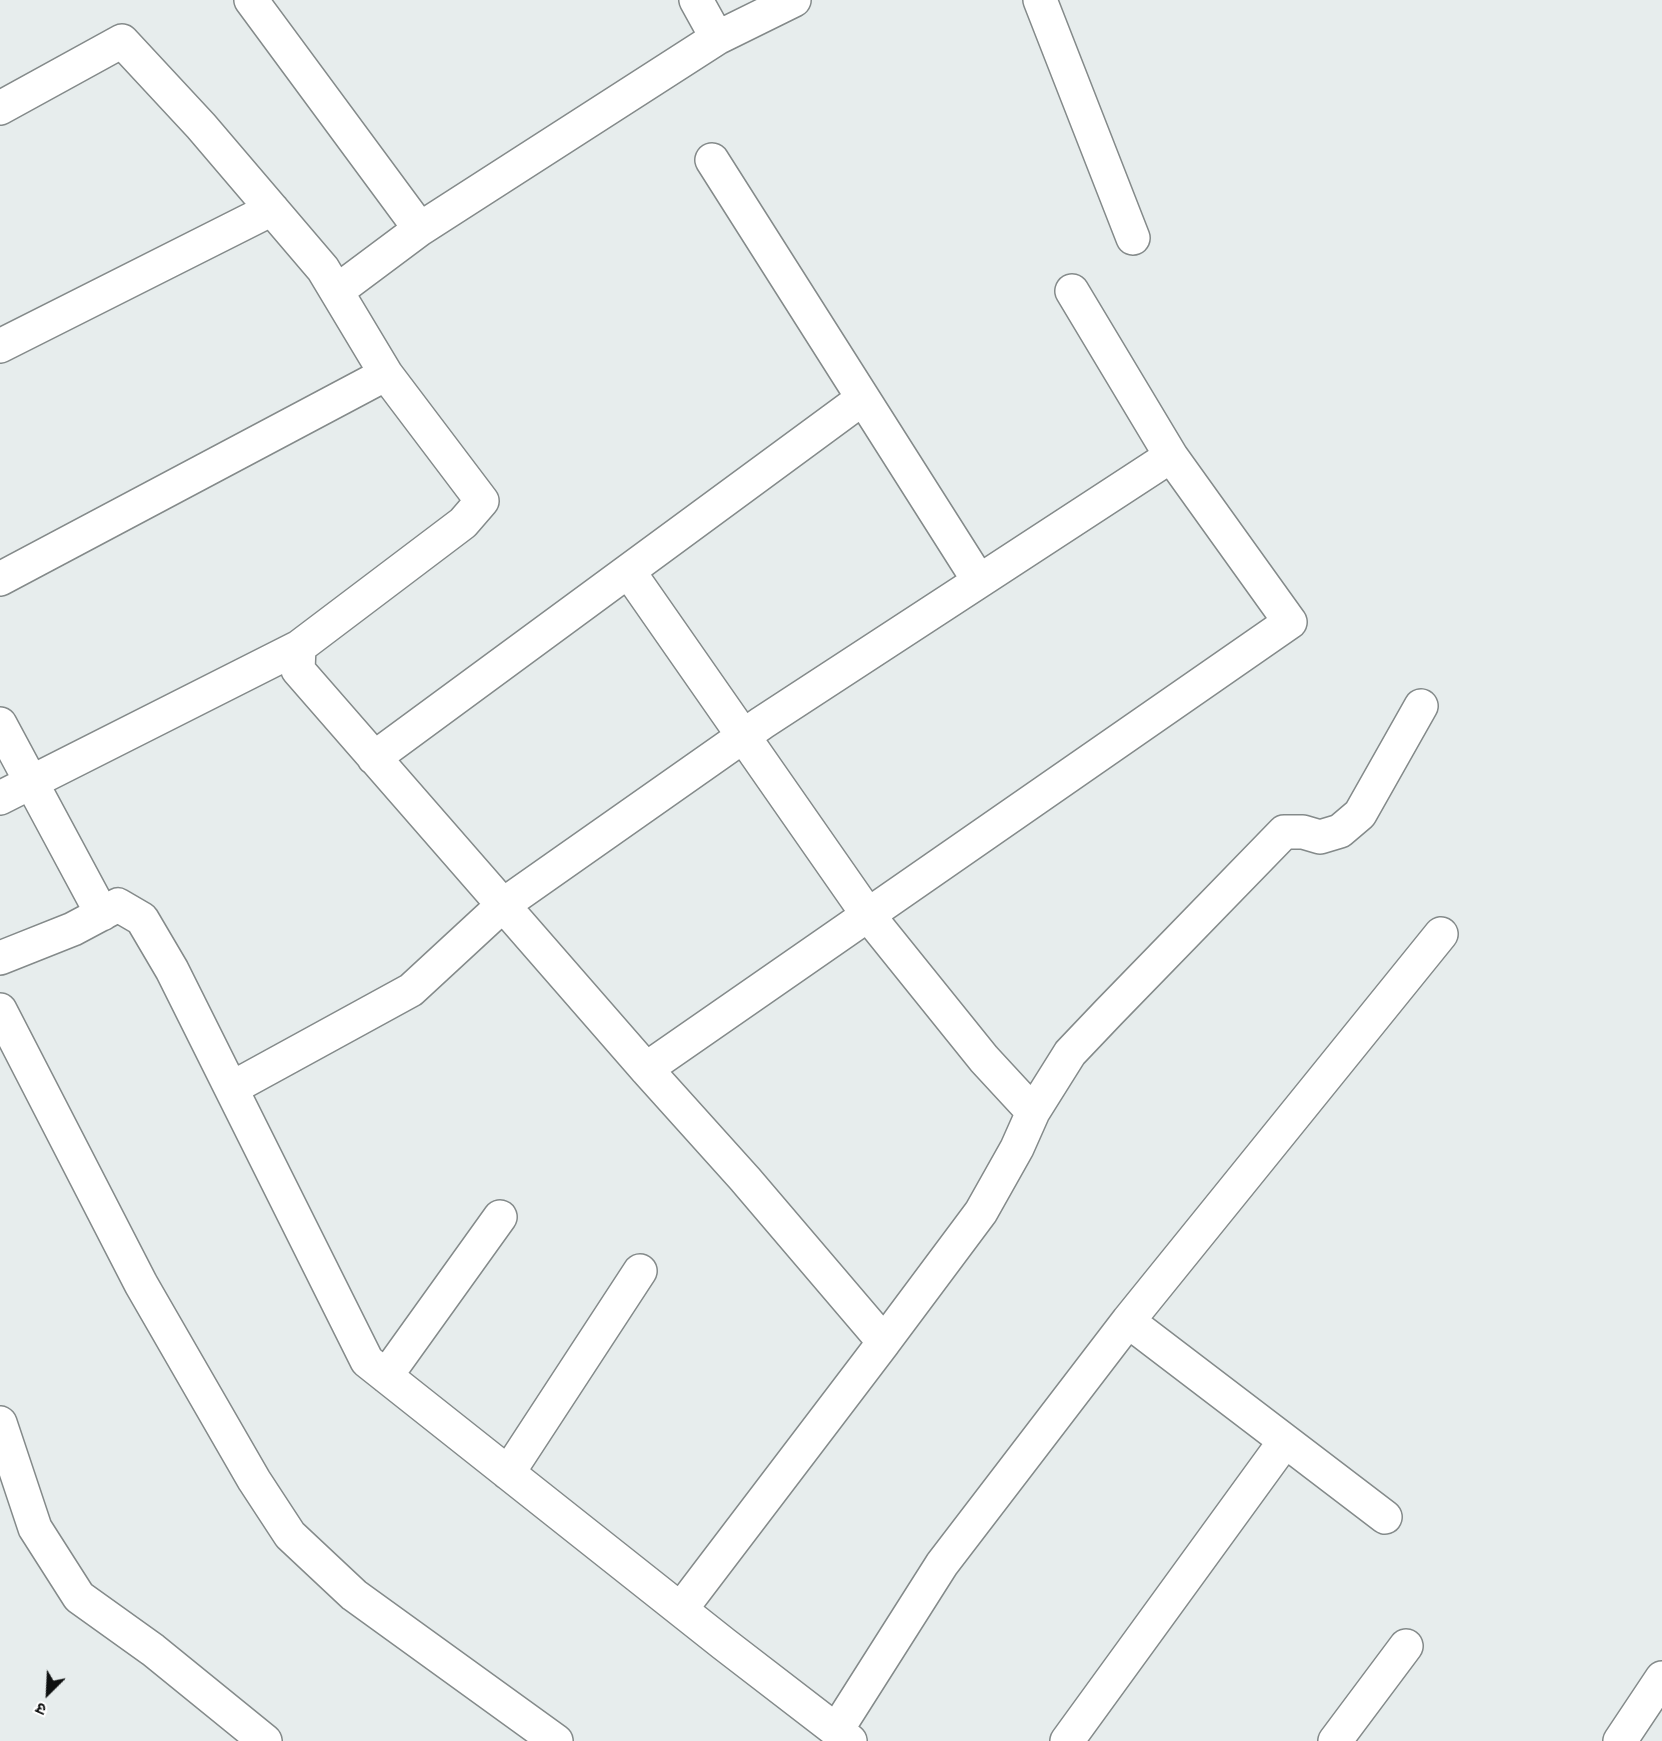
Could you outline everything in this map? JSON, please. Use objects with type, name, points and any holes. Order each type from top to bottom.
[{"type":"street","points":[[251,0],[420,229]]},
{"type":"street","points":[[696,0],[717,38]]},
{"type":"street","points":[[337,291],[420,229],[717,38],[794,0]]},
{"type":"street","points":[[1040,0],[1133,238]]},
{"type":"street","points":[[0,108],[122,41],[201,126],[323,270],[386,374],[482,501],[463,523],[299,647],[0,798]]},
{"type":"street","points":[[712,160],[979,581]]},
{"type":"street","points":[[0,346],[272,209]]},
{"type":"street","points":[[646,1070],[1290,622],[1171,456],[1072,291]]},
{"type":"street","points":[[0,579],[386,374]]},
{"type":"street","points":[[374,758],[862,399]]},
{"type":"street","points":[[232,1088],[411,990],[503,905],[744,736],[1171,456]]},
{"type":"street","points":[[629,572],[868,915],[984,1059],[1033,1112]]},
{"type":"street","points":[[299,647],[298,670],[646,1070],[745,1179],[884,1342]]},
{"type":"street","points":[[681,1609],[981,1212],[1017,1148],[1033,1112],[1070,1053],[1284,832],[1302,832],[1320,837],[1340,831],[1360,814],[1420,706]]},
{"type":"street","points":[[0,724],[102,914]]},
{"type":"street","points":[[0,958],[74,928],[118,905],[142,919],[172,970],[367,1361],[843,1736],[942,1564],[1128,1321],[1441,934]]},
{"type":"street","points":[[0,1010],[141,1284],[254,1480],[290,1535],[354,1595],[555,1741]]},
{"type":"street","points":[[387,1376],[500,1217]]},
{"type":"street","points":[[508,1473],[640,1271]]},
{"type":"street","points":[[1128,1321],[1385,1517]]},
{"type":"street","points":[[0,1424],[35,1528],[79,1597],[153,1650],[265,1741]]},
{"type":"street","points":[[1067,1741],[1285,1441]]},
{"type":"street","points":[[1335,1741],[1406,1646]]},
{"type":"street","points":[[1620,1741],[1662,1678]]}]
